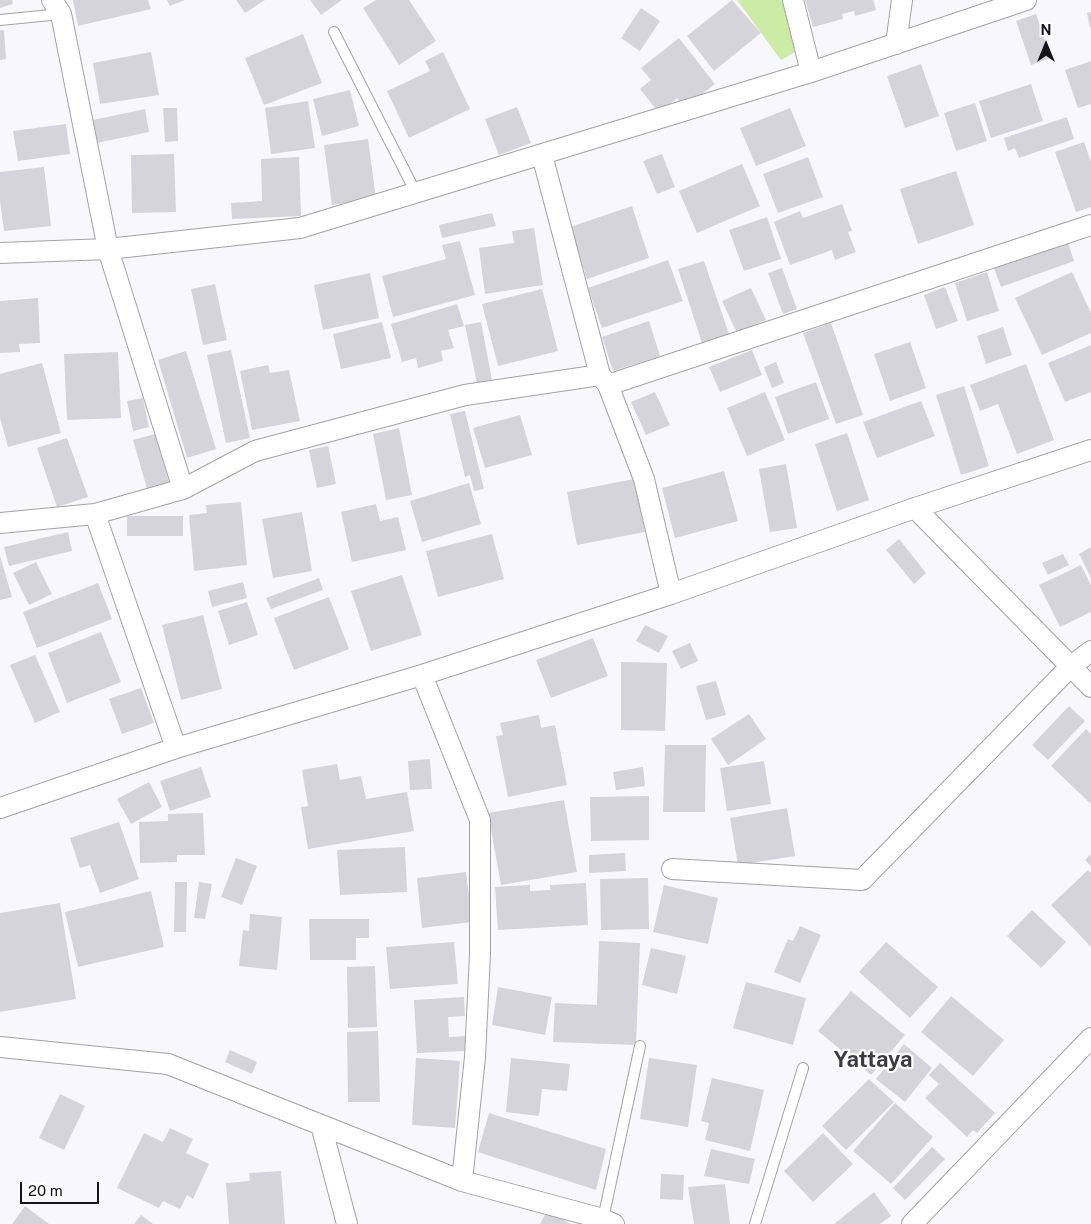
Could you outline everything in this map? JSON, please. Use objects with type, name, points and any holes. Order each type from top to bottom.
[{"type":"street","points":[[793,0],[811,72]]},
{"type":"street","points":[[896,44],[902,0]]},
{"type":"street","points":[[0,253],[108,249],[300,228],[811,72],[1026,0]]},
{"type":"street","points":[[57,7],[108,249],[183,489]]},
{"type":"street","points":[[542,155],[604,380],[644,479],[672,594]]},
{"type":"street","points":[[0,523],[95,514],[183,489],[255,451],[465,394],[604,380],[1091,225]]},
{"type":"street","points":[[0,808],[176,748],[422,674],[672,594],[915,508],[1091,450]]},
{"type":"street","points":[[915,508],[1091,687]]},
{"type":"street","points":[[95,514],[176,748]]},
{"type":"street","points":[[672,869],[862,880],[1070,666],[1091,651]]},
{"type":"street","points":[[422,674],[480,820],[480,954],[475,1057],[462,1181]]},
{"type":"street","points":[[912,1224],[1091,1038]]},
{"type":"street","points":[[0,1047],[168,1064],[462,1181],[608,1222]]},
{"type":"street","points":[[321,1125],[347,1224]]},
{"type":"lane","points":[[0,20],[57,7]]},
{"type":"lane","points":[[334,32],[416,193]]},
{"type":"lane","points":[[608,1222],[640,1046]]},
{"type":"lane","points":[[755,1224],[803,1068]]},
{"type":"green space","points":[[737,0],[793,0],[806,46],[781,60]]},
{"type":"building","points":[[0,0],[12,0],[13,4],[0,8]]},
{"type":"building","points":[[73,0],[148,0],[151,9],[78,26]]},
{"type":"building","points":[[167,0],[185,0],[170,6]]},
{"type":"building","points":[[236,0],[265,0],[245,13]]},
{"type":"building","points":[[310,0],[342,0],[321,15]]},
{"type":"building","points":[[376,0],[409,0],[436,41],[399,65],[363,8]]},
{"type":"building","points":[[732,0],[761,33],[714,71],[687,36]]},
{"type":"building","points":[[805,0],[873,0],[876,10],[855,16],[854,11],[842,14],[843,19],[813,27]]},
{"type":"building","points":[[641,8],[660,21],[640,51],[621,38]]},
{"type":"building","points":[[1091,12],[1091,27],[1090,28],[1087,13]]},
{"type":"building","points":[[1036,14],[1051,58],[1031,65],[1016,21]]},
{"type":"building","points":[[0,30],[4,30],[6,59],[0,60]]},
{"type":"building","points":[[303,34],[322,83],[264,105],[245,58]]},
{"type":"building","points":[[679,38],[715,84],[684,108],[677,98],[659,113],[640,89],[651,80],[641,68]]},
{"type":"building","points":[[151,52],[159,95],[100,104],[93,63]]},
{"type":"building","points":[[443,52],[470,109],[409,138],[387,91],[430,71],[425,61]]},
{"type":"building","points":[[1091,61],[1091,104],[1078,108],[1065,70]]},
{"type":"building","points":[[921,64],[939,116],[905,128],[887,76]]},
{"type":"building","points":[[1031,84],[1043,121],[991,138],[979,101]]},
{"type":"building","points":[[350,90],[359,126],[322,136],[313,99]]},
{"type":"building","points":[[308,101],[315,148],[271,154],[265,108]]},
{"type":"building","points":[[975,103],[987,141],[956,151],[944,113]]},
{"type":"building","points":[[517,107],[531,143],[499,155],[485,119]]},
{"type":"building","points":[[163,108],[177,108],[178,141],[165,142]]},
{"type":"building","points":[[790,108],[806,146],[756,166],[740,128]]},
{"type":"building","points":[[145,109],[149,132],[92,144],[88,121]]},
{"type":"building","points":[[1067,117],[1074,139],[1019,158],[1015,148],[1008,151],[1004,138]]},
{"type":"building","points":[[66,124],[70,154],[18,161],[13,131]]},
{"type":"building","points":[[368,139],[376,199],[332,205],[324,145]]},
{"type":"building","points":[[1084,142],[1091,162],[1091,207],[1076,212],[1055,152]]},
{"type":"building","points":[[174,154],[176,212],[132,213],[131,155]]},
{"type":"building","points":[[662,154],[675,187],[657,194],[643,161]]},
{"type":"building","points":[[299,157],[301,216],[232,219],[231,203],[262,201],[261,159]]},
{"type":"building","points":[[808,157],[823,197],[778,213],[763,174]]},
{"type":"building","points":[[742,164],[760,206],[697,233],[679,191]]},
{"type":"building","points":[[44,167],[51,226],[4,231],[0,201],[0,172]]},
{"type":"building","points":[[956,171],[974,225],[918,244],[900,189]]},
{"type":"building","points":[[842,204],[852,231],[848,232],[856,252],[835,260],[832,250],[790,265],[774,222],[800,211],[803,218]]},
{"type":"building","points":[[632,206],[649,258],[587,279],[570,227]]},
{"type":"building","points":[[492,213],[496,226],[442,238],[439,225]]},
{"type":"building","points":[[767,217],[781,259],[744,271],[729,230]]},
{"type":"building","points":[[534,228],[543,285],[485,294],[479,248],[514,243],[512,231]]},
{"type":"building","points":[[460,241],[475,295],[393,317],[382,276],[446,259],[442,245]]},
{"type":"building","points":[[1068,243],[1074,261],[1001,287],[994,268]]},
{"type":"building","points":[[668,260],[683,301],[602,328],[588,288]]},
{"type":"building","points":[[704,261],[729,334],[702,343],[678,269]]},
{"type":"building","points":[[782,268],[797,309],[783,314],[768,273]]},
{"type":"building","points":[[987,272],[999,311],[967,321],[955,283]]},
{"type":"building","points":[[1072,272],[1091,313],[1091,333],[1042,355],[1015,298]]},
{"type":"building","points":[[370,273],[379,318],[323,330],[314,285]]},
{"type":"building","points":[[215,284],[227,340],[203,345],[191,289]]},
{"type":"building","points":[[945,287],[958,321],[936,329],[924,295]]},
{"type":"building","points":[[751,288],[766,320],[737,333],[722,301]]},
{"type":"building","points":[[542,289],[558,351],[498,366],[482,304]]},
{"type":"building","points":[[38,298],[40,343],[19,344],[20,352],[0,353],[0,301]]},
{"type":"building","points":[[457,304],[464,326],[448,330],[454,348],[441,351],[443,361],[418,368],[416,358],[402,362],[391,324]]},
{"type":"building","points":[[649,321],[660,356],[613,371],[602,337]]},
{"type":"building","points":[[382,322],[391,358],[341,369],[333,334]]},
{"type":"building","points":[[481,322],[492,380],[477,383],[465,325]]},
{"type":"building","points":[[831,323],[863,415],[836,424],[803,333]]},
{"type":"building","points":[[1003,327],[1012,355],[986,364],[977,336]]},
{"type":"building","points":[[910,342],[926,388],[890,401],[874,354]]},
{"type":"building","points":[[1091,345],[1091,392],[1065,402],[1048,363]]},
{"type":"building","points":[[231,350],[250,438],[226,443],[207,355]]},
{"type":"building","points":[[752,350],[762,375],[720,392],[709,367]]},
{"type":"building","points":[[186,351],[216,449],[187,458],[158,360]]},
{"type":"building","points":[[118,352],[121,418],[67,420],[64,354]]},
{"type":"building","points":[[776,362],[784,383],[772,388],[764,367]]},
{"type":"building","points":[[42,363],[61,433],[8,447],[0,418],[0,374]]},
{"type":"building","points":[[1026,364],[1054,440],[1017,454],[998,404],[980,411],[970,385]]},
{"type":"building","points":[[268,365],[270,373],[289,370],[300,421],[252,430],[240,371]]},
{"type":"building","points":[[816,382],[829,419],[788,434],[775,397]]},
{"type":"building","points":[[964,386],[989,466],[961,475],[936,395]]},
{"type":"building","points":[[655,392],[670,425],[646,435],[631,402]]},
{"type":"building","points":[[765,392],[785,440],[747,456],[727,408]]},
{"type":"building","points":[[143,398],[149,427],[133,431],[127,401]]},
{"type":"building","points":[[921,401],[935,436],[877,458],[863,422]]},
{"type":"building","points":[[465,411],[484,489],[474,491],[470,475],[465,477],[450,414]]},
{"type":"building","points":[[520,415],[532,455],[485,468],[473,428]]},
{"type":"building","points":[[399,428],[412,495],[386,500],[373,434]]},
{"type":"building","points":[[847,433],[869,500],[837,511],[815,444]]},
{"type":"building","points":[[155,434],[170,486],[148,492],[133,440]]},
{"type":"building","points":[[67,438],[88,497],[57,507],[37,448]]},
{"type":"building","points":[[328,446],[336,484],[317,488],[309,450]]},
{"type":"building","points":[[786,464],[797,528],[770,532],[759,469]]},
{"type":"building","points":[[724,471],[738,521],[675,538],[662,488]]},
{"type":"building","points":[[634,479],[645,532],[577,545],[567,492]]},
{"type":"building","points":[[469,483],[481,524],[422,542],[410,501]]},
{"type":"building","points":[[241,502],[247,565],[194,571],[189,515],[207,513],[206,505]]},
{"type":"building","points":[[376,504],[380,521],[398,517],[406,550],[352,562],[341,512]]},
{"type":"building","points":[[302,512],[312,571],[273,578],[262,519]]},
{"type":"building","points":[[127,516],[183,516],[183,536],[127,536]]},
{"type":"building","points":[[68,532],[72,551],[9,566],[4,547]]},
{"type":"building","points":[[492,534],[504,579],[438,597],[426,551]]},
{"type":"building","points":[[899,539],[926,573],[914,584],[886,550]]},
{"type":"building","points":[[1091,547],[1091,578],[1079,554]]},
{"type":"building","points":[[1063,554],[1069,565],[1048,575],[1042,563]]},
{"type":"building","points":[[0,556],[12,597],[0,600]]},
{"type":"building","points":[[36,562],[52,594],[29,605],[13,573]]},
{"type":"building","points":[[1081,565],[1091,585],[1091,612],[1060,627],[1039,585]]},
{"type":"building","points":[[402,575],[422,635],[371,651],[351,591]]},
{"type":"building","points":[[319,578],[323,590],[271,609],[266,598]]},
{"type":"building","points":[[243,582],[247,598],[212,607],[208,591]]},
{"type":"building","points":[[98,583],[112,619],[37,648],[23,612]]},
{"type":"building","points":[[329,597],[349,649],[294,670],[274,618]]},
{"type":"building","points":[[247,602],[258,635],[229,645],[218,611]]},
{"type":"building","points":[[203,615],[222,689],[181,700],[162,625]]},
{"type":"building","points":[[645,625],[668,636],[659,653],[636,641]]},
{"type":"building","points":[[101,632],[121,682],[67,703],[48,653]]},
{"type":"building","points":[[593,638],[608,676],[551,698],[536,660]]},
{"type":"building","points":[[690,643],[698,661],[681,669],[672,651]]},
{"type":"building","points":[[35,655],[60,712],[35,723],[10,665]]},
{"type":"building","points":[[621,662],[667,663],[665,731],[621,730]]},
{"type":"building","points":[[716,681],[726,715],[706,720],[696,686]]},
{"type":"building","points":[[141,688],[154,723],[122,734],[109,699]]},
{"type":"building","points":[[1069,706],[1085,721],[1048,760],[1032,745]]},
{"type":"building","points":[[749,714],[766,739],[728,765],[711,739]]},
{"type":"building","points":[[539,715],[541,728],[555,725],[567,785],[508,797],[496,736],[503,735],[500,723]]},
{"type":"building","points":[[1086,729],[1091,734],[1091,804],[1051,766]]},
{"type":"building","points":[[665,745],[706,745],[705,812],[663,812]]},
{"type":"building","points":[[430,759],[432,789],[410,790],[408,761]]},
{"type":"building","points":[[764,761],[771,804],[727,811],[720,768]]},
{"type":"building","points":[[337,764],[340,780],[361,776],[366,799],[407,792],[414,831],[308,849],[301,807],[308,806],[302,770]]},
{"type":"building","points":[[201,767],[211,797],[170,811],[160,781]]},
{"type":"building","points":[[643,767],[645,786],[616,790],[613,772]]},
{"type":"building","points":[[149,782],[162,807],[131,824],[117,799]]},
{"type":"building","points":[[649,796],[649,840],[591,841],[590,797]]},
{"type":"building","points":[[564,800],[577,872],[501,885],[488,813]]},
{"type":"building","points":[[787,808],[795,856],[738,865],[730,818]]},
{"type":"building","points":[[203,813],[205,855],[177,855],[177,862],[140,863],[139,822],[168,821],[168,814]]},
{"type":"building","points":[[119,822],[139,879],[100,893],[90,865],[80,868],[70,838]]},
{"type":"building","points":[[405,847],[407,892],[340,895],[337,850]]},
{"type":"building","points":[[625,853],[626,871],[589,873],[589,855]]},
{"type":"building","points":[[1091,854],[1091,866],[1085,860]]},
{"type":"building","points":[[236,858],[257,866],[242,905],[221,897]]},
{"type":"building","points":[[1088,870],[1091,873],[1091,947],[1051,905]]},
{"type":"building","points":[[466,872],[472,922],[422,928],[417,878]]},
{"type":"building","points":[[648,878],[649,929],[601,930],[600,879]]},
{"type":"building","points":[[175,882],[187,882],[186,932],[174,932]]},
{"type":"building","points":[[199,882],[212,884],[205,919],[194,918]]},
{"type":"building","points":[[586,883],[588,925],[498,930],[495,887],[530,885],[530,891],[550,890],[550,885]]},
{"type":"building","points":[[664,885],[718,898],[708,944],[653,932]]},
{"type":"building","points":[[151,891],[164,947],[78,967],[65,912]]},
{"type":"building","points":[[60,903],[76,999],[0,1012],[0,913]]},
{"type":"building","points":[[1032,910],[1066,942],[1041,968],[1007,936]]},
{"type":"building","points":[[250,914],[282,917],[277,970],[239,966],[243,930],[249,931]]},
{"type":"building","points":[[309,919],[369,919],[369,938],[356,938],[356,960],[310,960]]},
{"type":"building","points":[[800,926],[821,935],[800,983],[774,972],[788,939],[793,941]]},
{"type":"building","points":[[599,941],[640,943],[636,1045],[553,1042],[555,1003],[597,1005]]},
{"type":"building","points":[[454,942],[458,984],[390,989],[386,947]]},
{"type":"building","points":[[886,942],[938,987],[910,1018],[859,972]]},
{"type":"building","points":[[651,948],[686,956],[677,994],[642,985]]},
{"type":"building","points":[[375,966],[377,1027],[348,1028],[347,967]]},
{"type":"building","points":[[746,982],[806,998],[793,1045],[733,1028]]},
{"type":"building","points":[[498,987],[552,997],[545,1035],[492,1025]]},
{"type":"building","points":[[851,991],[905,1035],[871,1075],[818,1031]]},
{"type":"building","points":[[951,996],[1004,1040],[973,1076],[921,1032]]},
{"type":"building","points":[[464,997],[465,1016],[448,1017],[449,1037],[466,1036],[467,1051],[417,1053],[414,1000]]},
{"type":"building","points":[[378,1031],[380,1102],[348,1102],[347,1032]]},
{"type":"building","points":[[904,1044],[932,1068],[905,1102],[876,1079]]},
{"type":"building","points":[[230,1050],[257,1062],[252,1074],[225,1062]]},
{"type":"building","points":[[416,1058],[460,1061],[455,1128],[412,1125]]},
{"type":"building","points":[[511,1058],[570,1064],[567,1091],[542,1089],[539,1116],[506,1112]]},
{"type":"building","points":[[649,1058],[697,1065],[688,1127],[640,1119]]},
{"type":"building","points":[[940,1063],[995,1113],[977,1133],[973,1130],[967,1137],[925,1098],[939,1084],[929,1075]]},
{"type":"building","points":[[712,1078],[764,1090],[750,1151],[705,1140],[709,1123],[701,1121]]},
{"type":"building","points":[[869,1079],[894,1102],[846,1150],[822,1126]]},
{"type":"building","points":[[60,1094],[85,1106],[64,1150],[39,1138]]},
{"type":"building","points":[[895,1103],[933,1137],[891,1184],[853,1151]]},
{"type":"building","points":[[489,1113],[606,1149],[596,1190],[478,1152]]},
{"type":"building","points":[[170,1128],[193,1139],[186,1153],[209,1164],[193,1199],[187,1195],[180,1209],[163,1201],[159,1208],[117,1188],[144,1133],[163,1142]]},
{"type":"building","points":[[823,1133],[853,1164],[813,1202],[784,1171]]},
{"type":"building","points":[[932,1147],[945,1159],[905,1200],[893,1188]]},
{"type":"building","points":[[711,1149],[755,1159],[749,1184],[704,1176]]},
{"type":"building","points":[[281,1171],[285,1224],[229,1224],[226,1183],[250,1181],[249,1173]]},
{"type":"building","points":[[661,1174],[684,1175],[683,1200],[660,1199]]},
{"type":"building","points":[[725,1184],[730,1224],[694,1224],[688,1187]]},
{"type":"building","points":[[874,1192],[891,1216],[880,1224],[834,1224]]},
{"type":"building","points":[[25,1206],[49,1224],[12,1224]]},
{"type":"building","points":[[547,1211],[571,1224],[540,1224]]},
{"type":"building","points":[[141,1215],[153,1224],[134,1224]]},
{"type":"district","name":"Yattaya","points":[[873,1060]]}]
